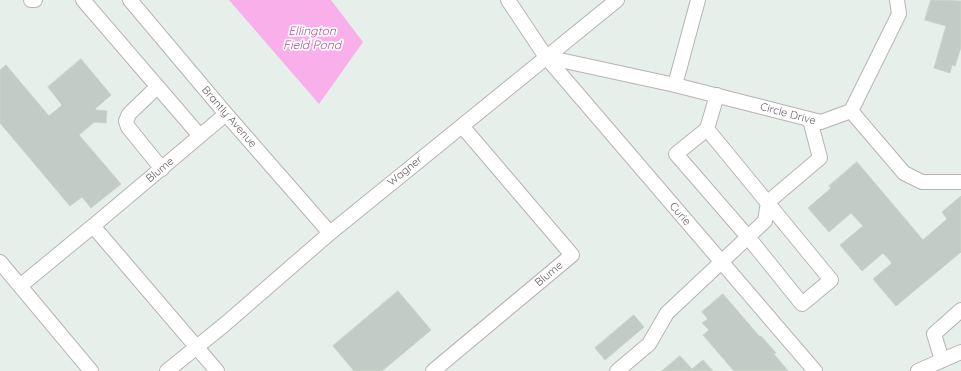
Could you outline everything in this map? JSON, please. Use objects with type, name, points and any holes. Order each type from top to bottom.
[{"type":"lane","points":[[83,0],[200,136]]},
{"type":"lane","name":"Brantly Avenue","points":[[130,0],[226,114],[330,233]]},
{"type":"lane","name":"Curie","points":[[508,0],[546,57],[815,371]]},
{"type":"lane","name":"Wagner","points":[[196,346],[224,325],[330,233],[617,0]]},
{"type":"lane","points":[[675,84],[698,0]]},
{"type":"lane","points":[[896,0],[899,14],[851,111],[904,173],[922,182],[961,182]]},
{"type":"lane","name":"Circle Drive","points":[[546,57],[675,84],[821,122],[851,111]]},
{"type":"lane","points":[[157,87],[129,114],[126,122],[128,127],[162,168]]},
{"type":"lane","points":[[707,129],[831,280],[802,304],[748,237],[676,154],[707,129],[717,95]]},
{"type":"lane","name":"Blume","points":[[20,286],[226,114]]},
{"type":"lane","points":[[617,371],[649,344],[667,313],[765,222],[768,202],[820,158],[810,120]]},
{"type":"lane","name":"Blume","points":[[433,371],[572,255],[462,126]]},
{"type":"lane","points":[[93,226],[217,371]]},
{"type":"lane","points":[[0,262],[91,371]]},
{"type":"lane","points":[[942,360],[934,334],[961,310]]},
{"type":"lane","points":[[167,371],[196,346]]},
{"type":"lane","points":[[918,371],[961,352]]},
{"type":"water","name":"Ellington Field Pond","points":[[229,0],[331,0],[363,42],[319,104]]},
{"type":"building","points":[[931,0],[961,1],[961,47],[955,66],[952,65],[950,73],[934,68],[946,26],[925,20]]},
{"type":"building","points":[[81,59],[111,95],[95,109],[107,111],[106,123],[94,122],[79,135],[121,184],[91,208],[82,197],[70,206],[0,123],[0,70],[6,65],[49,116],[62,105],[48,87]]},
{"type":"building","points":[[857,162],[923,240],[947,219],[942,212],[961,196],[961,252],[896,306],[873,279],[892,263],[883,253],[862,271],[840,245],[863,226],[851,213],[829,232],[808,208],[831,188],[829,186]]},
{"type":"building","points":[[398,291],[431,330],[382,371],[354,371],[333,346]]},
{"type":"building","points":[[723,294],[760,337],[761,336],[776,353],[774,354],[788,371],[734,371],[703,335],[709,330],[702,323],[708,319],[702,312]]},
{"type":"building","points":[[634,315],[644,327],[605,360],[595,348]]},
{"type":"building","points":[[680,356],[692,369],[703,360],[713,371],[662,371]]}]
